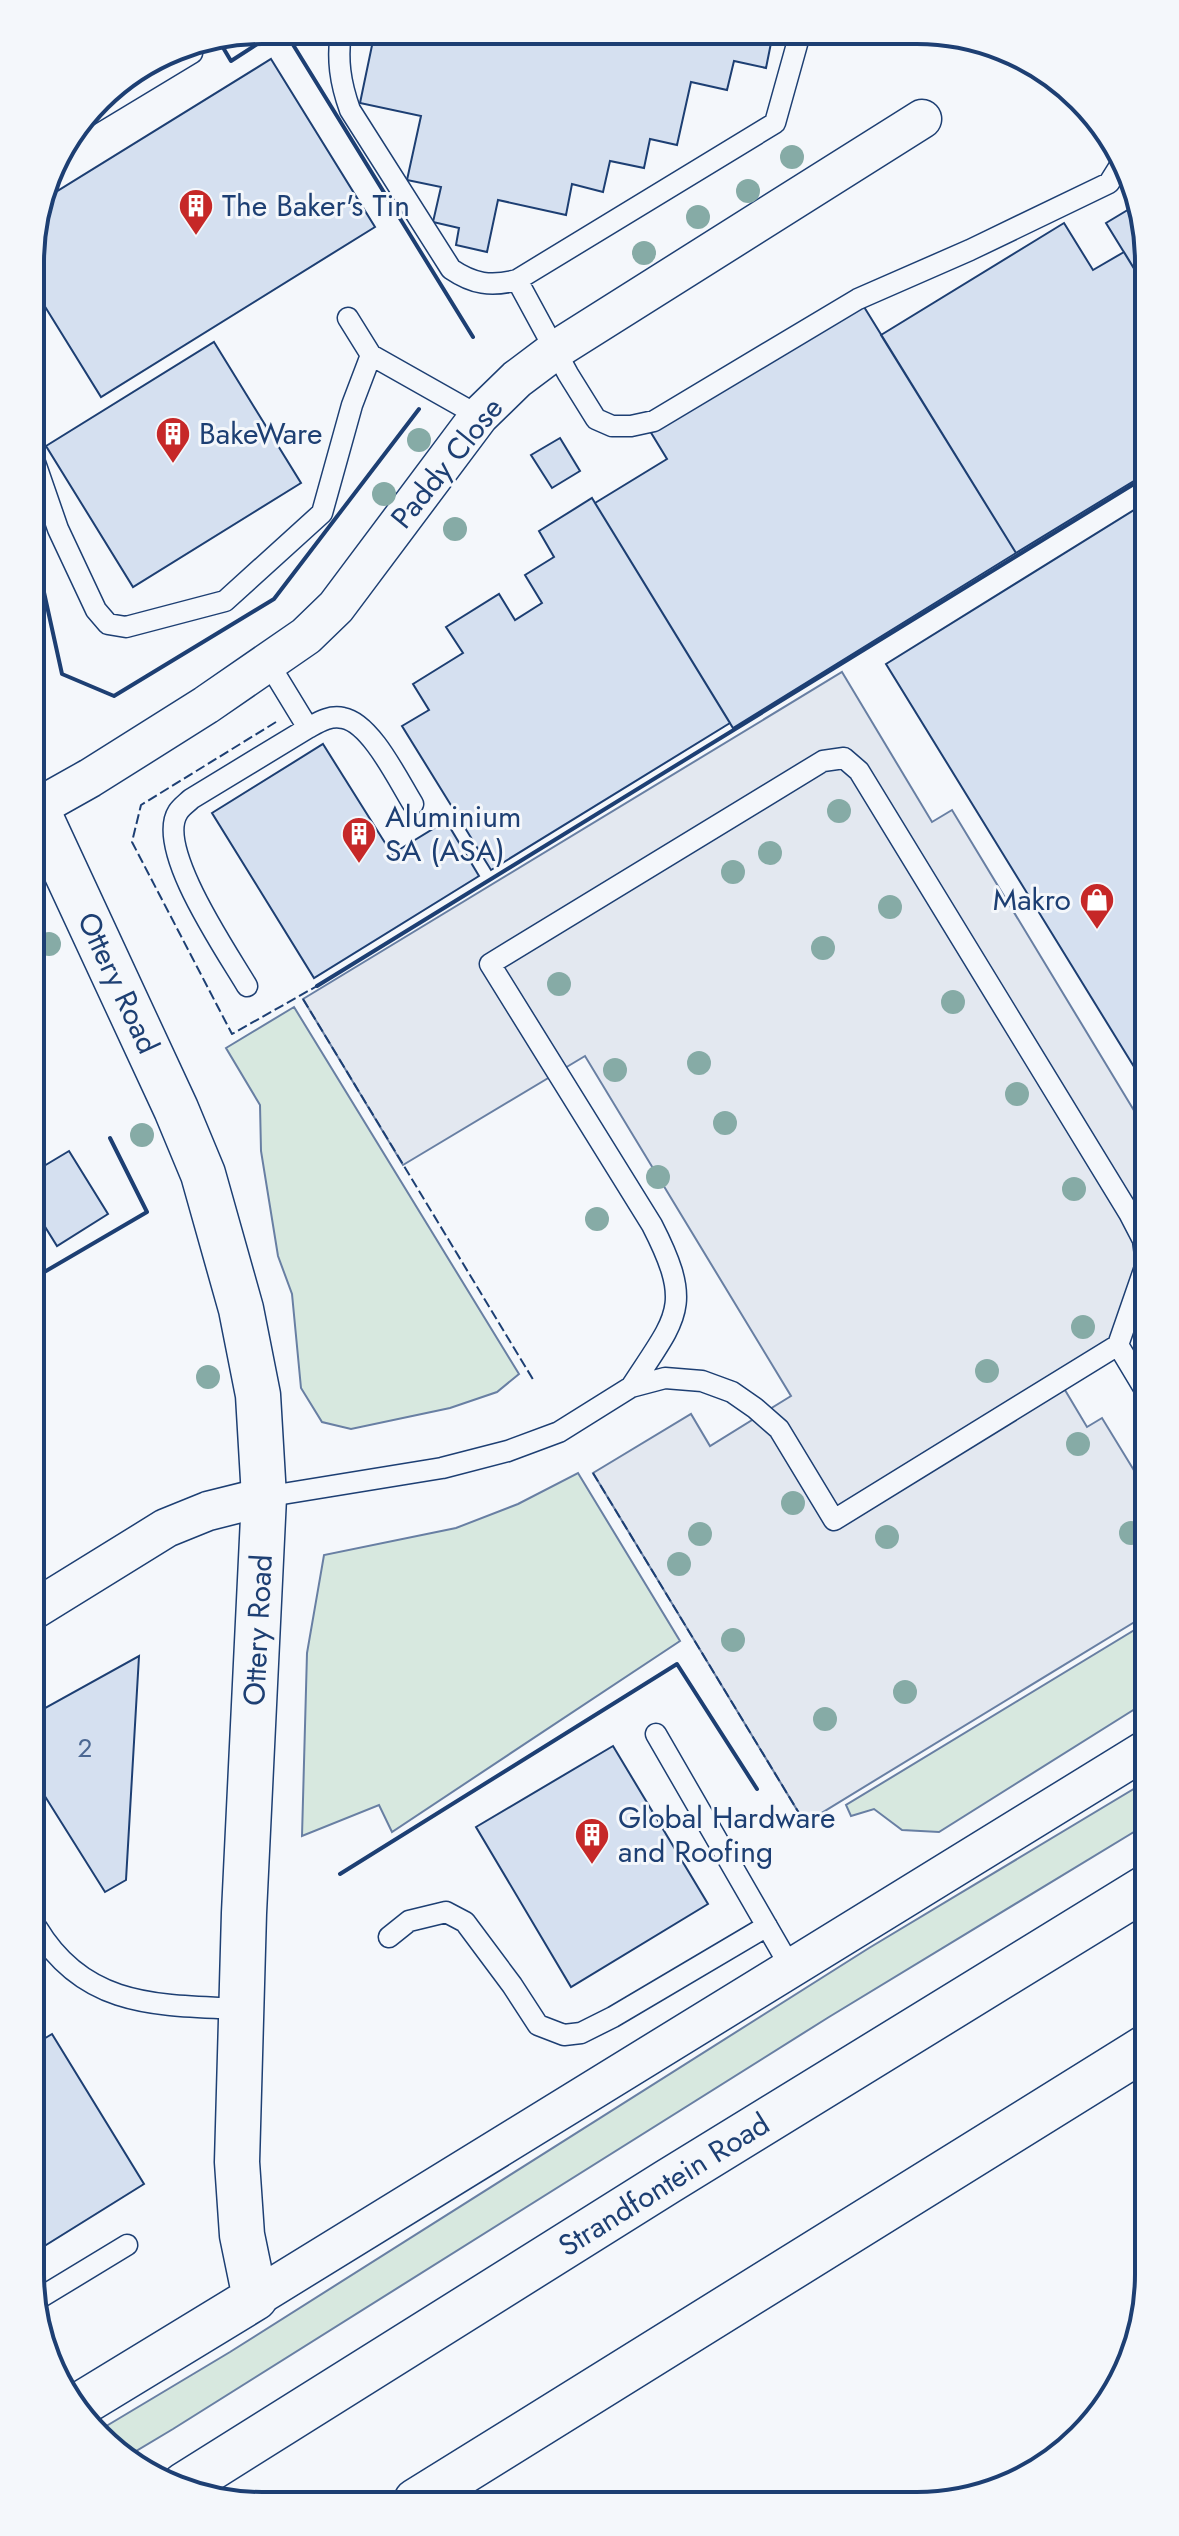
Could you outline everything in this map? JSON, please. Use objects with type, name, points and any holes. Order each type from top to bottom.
[{"type":"main road","name":"Ottery Road","points":[[44,827],[176,1109],[203,1174],[241,1309],[258,1395],[264,1497],[237,2162],[242,2235],[255,2298]]},
{"type":"main road","name":"Strandfontein Road","points":[[192,2480],[667,2182],[1135,1894]]},
{"type":"main road","points":[[430,2492],[1135,2054]]},
{"type":"main road","points":[[86,2401],[255,2298]]},
{"type":"street","name":"Paddy Close","points":[[44,801],[90,778],[269,664],[306,636],[336,607],[479,416],[517,379],[557,349],[922,119]]},
{"type":"street","points":[[44,1603],[166,1528],[208,1511],[264,1497]]},
{"type":"street","points":[[255,2298],[1135,1756]]},
{"type":"lane","points":[[339,44],[341,84],[350,110],[441,255],[458,273],[481,283],[499,285],[517,280],[775,123],[797,44]]},
{"type":"lane","points":[[122,95],[178,61]]},
{"type":"lane","points":[[517,280],[596,419],[612,426],[631,426],[654,421],[858,299],[970,250],[1109,183],[1115,173]]},
{"type":"lane","points":[[348,318],[371,355],[479,416]]},
{"type":"lane","points":[[44,487],[68,553],[96,610],[108,624],[126,627],[225,601],[322,513],[352,405],[371,355]]},
{"type":"lane","points":[[269,664],[308,728]]},
{"type":"lane","points":[[247,986],[183,876],[173,834],[177,813],[191,799],[308,728],[328,718],[341,717],[355,722],[369,735],[413,804]]},
{"type":"lane","points":[[631,1387],[673,1322],[677,1295],[670,1260],[652,1225],[490,964],[823,761],[844,758],[859,771],[1135,1225]]},
{"type":"lane","points":[[264,1497],[442,1468],[508,1451],[559,1432],[631,1387],[665,1378],[702,1381],[732,1392],[755,1408],[779,1429],[834,1520],[1118,1345],[1135,1296]]},
{"type":"lane","points":[[1118,1345],[1135,1373]]},
{"type":"lane","points":[[656,1734],[791,1968]]},
{"type":"lane","points":[[389,1937],[409,1921],[446,1912],[465,1922],[538,2025],[564,2035],[581,2033],[613,2017],[767,1926]]},
{"type":"lane","points":[[44,1940],[73,1971],[102,1989],[139,2002],[241,2009]]},
{"type":"lane","points":[[45,2294],[127,2245]]},
{"type":"shaded area","points":[[842,672],[932,822],[952,810],[1135,1112],[1135,1333],[1059,1380],[1087,1427],[1102,1418],[1135,1472],[1135,1622],[805,1823],[593,1473],[691,1414],[710,1446],[791,1396],[585,1056],[403,1165],[303,999]]},
{"type":"shaded area","points":[[294,1007],[519,1374],[497,1392],[450,1408],[351,1429],[322,1422],[301,1388],[292,1294],[278,1256],[261,1151],[260,1105],[226,1048]]},
{"type":"shaded area","points":[[578,1473],[680,1641],[392,1832],[379,1805],[302,1836],[307,1653],[324,1555],[456,1528],[518,1504]]},
{"type":"shaded area","points":[[1135,1630],[1135,1709],[939,1832],[902,1830],[874,1809],[851,1816],[846,1805]]},
{"type":"shaded area","points":[[1135,1788],[1135,1831],[829,2017],[173,2429],[136,2451],[106,2426],[230,2352],[869,1948]]},
{"type":"building","points":[[372,44],[771,44],[766,68],[734,61],[727,90],[691,82],[677,145],[650,139],[644,168],[610,161],[603,192],[572,184],[566,215],[498,200],[487,252],[456,245],[459,228],[433,222],[441,187],[407,180],[421,116],[360,103]]},
{"type":"building","name":"The Baker's Tin","points":[[271,59],[375,227],[101,397],[44,305],[44,248],[56,192]]},
{"type":"building","points":[[1129,209],[1135,270],[1106,223]]},
{"type":"building","points":[[1064,223],[1093,270],[1124,252],[1135,270],[1135,480],[1016,553],[881,335]]},
{"type":"building","points":[[861,302],[1016,553],[733,728],[595,503],[667,459],[650,431]]},
{"type":"building","name":"BakeWare","points":[[214,342],[301,483],[133,587],[46,446]]},
{"type":"building","points":[[560,438],[580,471],[552,488],[531,455]]},
{"type":"building","points":[[592,498],[730,723],[491,870],[402,726],[429,710],[413,684],[463,653],[446,627],[499,594],[515,620],[542,603],[525,575],[554,557],[539,531]]},
{"type":"building","name":"Makro","points":[[1135,509],[1135,1068],[886,664]]},
{"type":"building","name":"Aluminium SA (ASA)","points":[[323,744],[392,854],[446,821],[479,876],[314,978],[212,813]]},
{"type":"building","points":[[69,1151],[108,1214],[57,1246],[44,1225],[44,1166]]},
{"type":"building","points":[[139,1656],[126,1880],[105,1892],[44,1795],[44,1709]]},
{"type":"building","name":"Global Hardware and Roofing","points":[[613,1746],[708,1904],[571,1987],[476,1827]]},
{"type":"building","points":[[52,2034],[144,2184],[44,2246],[44,2039]]},
{"type":"fence","points":[[276,722],[141,805],[132,842],[232,1034],[317,986]]},
{"type":"fence","points":[[303,999],[534,1381]]},
{"type":"fence","points":[[593,1473],[805,1823]]},
{"type":"wall","points":[[223,48],[231,61],[257,44]]},
{"type":"wall","points":[[293,44],[473,337]]},
{"type":"wall","points":[[44,592],[62,674],[114,696],[274,599],[419,409]]},
{"type":"wall","points":[[317,986],[1135,483]]},
{"type":"wall","points":[[44,1272],[147,1212],[110,1138]]},
{"type":"wall","points":[[340,1874],[677,1664],[757,1789]]},
{"type":"place","name":"The Baker's Tin","points":[[196,237]]},
{"type":"place","name":"BakeWare","points":[[173,465]]},
{"type":"place","name":"Aluminium SA (ASA)","points":[[359,865]]},
{"type":"place","name":"Makro","points":[[1097,931]]},
{"type":"place","name":"Global Hardware and Roofing","points":[[592,1866]]}]
